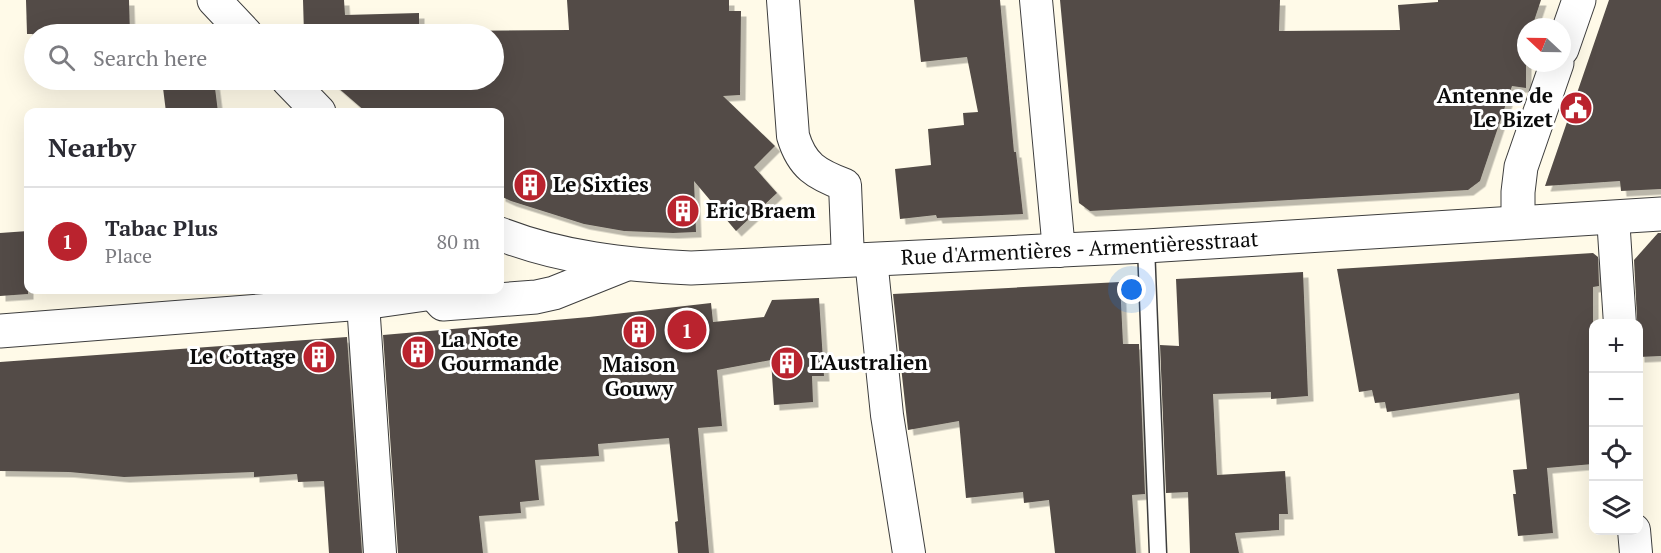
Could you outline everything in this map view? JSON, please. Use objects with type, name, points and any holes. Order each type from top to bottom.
[{"type":"street","points":[[214,0],[237,24]]},
{"type":"street","points":[[783,0],[793,136],[798,152],[809,166],[824,177],[845,184],[860,259],[909,553]]},
{"type":"street","points":[[1036,0],[1059,251]]},
{"type":"street","points":[[1571,23],[1579,0]]},
{"type":"street","points":[[1518,222],[1521,167],[1554,72]]},
{"type":"street","points":[[298,90],[315,108]]},
{"type":"street","name":"Rue d'Armentières - Armentièresstraat","points":[[504,235],[549,251],[577,257],[626,264],[691,268],[1059,251],[1661,214]]},
{"type":"street","points":[[1612,217],[1620,319]]},
{"type":"street","points":[[436,294],[443,304],[536,297],[554,293],[626,264]]},
{"type":"street","points":[[0,331],[363,303],[416,294]]},
{"type":"street","points":[[363,303],[380,553]]},
{"type":"street","points":[[1634,535],[1636,553]]},
{"type":"lane","points":[[1146,246],[1158,553]]},
{"type":"building","points":[[26,0],[129,0],[130,24],[27,24]]},
{"type":"building","points":[[303,0],[344,0],[345,15],[419,13],[419,24],[304,24]]},
{"type":"building","points":[[567,0],[729,0],[729,11],[741,11],[740,95],[723,96],[775,146],[754,167],[777,193],[736,231],[694,181],[696,232],[624,231],[584,224],[504,198],[504,108],[361,108],[341,90],[504,90],[504,30],[569,30]]},
{"type":"building","points":[[914,0],[1000,0],[1014,152],[1016,152],[1023,214],[937,218],[936,215],[900,219],[895,169],[931,165],[928,129],[964,125],[963,113],[978,112],[967,57],[921,62]]},
{"type":"building","points":[[1060,0],[1280,0],[1279,31],[1400,30],[1398,5],[1438,2],[1438,0],[1541,0],[1535,18],[1517,18],[1517,72],[1526,72],[1526,88],[1512,86],[1480,181],[1468,190],[1090,211],[1079,203]]},
{"type":"building","points":[[1609,0],[1661,0],[1661,189],[1621,191],[1620,181],[1545,186]]},
{"type":"building","points":[[163,90],[215,90],[218,108],[166,108]]},
{"type":"building","points":[[24,231],[24,294],[28,294],[0,296],[0,233]]},
{"type":"building","points":[[1658,233],[1661,233],[1661,356],[1643,357],[1643,319],[1637,319],[1634,260]]},
{"type":"building","points":[[1593,253],[1598,257],[1599,286],[1593,287],[1593,319],[1589,319],[1589,464],[1547,468],[1553,533],[1518,536],[1513,494],[1516,494],[1513,470],[1527,469],[1519,393],[1387,412],[1385,402],[1375,403],[1372,390],[1359,392],[1337,269]]},
{"type":"building","points":[[1303,272],[1308,396],[1271,399],[1271,392],[1213,394],[1217,475],[1285,471],[1288,514],[1279,514],[1279,530],[1235,533],[1239,553],[1190,553],[1188,492],[1166,493],[1160,345],[1179,346],[1176,279]]},
{"type":"building","points":[[1120,282],[1123,344],[1139,344],[1145,494],[1132,495],[1136,553],[1055,553],[1049,500],[1024,503],[1023,492],[966,498],[959,421],[908,430],[893,294]]},
{"type":"building","points":[[819,298],[824,376],[812,376],[813,402],[774,405],[771,360],[717,370],[722,426],[698,428],[709,553],[678,553],[675,522],[678,521],[669,438],[598,444],[599,456],[535,460],[539,500],[520,502],[521,513],[479,516],[483,553],[398,553],[383,335],[589,317],[711,303],[713,322],[764,317],[772,300]]},
{"type":"building","points":[[347,337],[362,553],[329,553],[324,481],[298,482],[297,474],[254,477],[254,472],[124,477],[69,472],[0,471],[0,362]]},
{"type":"place","name":"Antenne de Le Bizet","points":[[1576,108]]},
{"type":"place","name":"Le Sixties","points":[[530,185]]},
{"type":"place","name":"Eric Braem","points":[[683,211]]},
{"type":"place","name":"Tabac Plus","points":[[687,330]]},
{"type":"place","name":"Maison Gouwy","points":[[639,332]]},
{"type":"place","name":"La Note Gourmande","points":[[418,352]]},
{"type":"place","name":"Le Cottage","points":[[319,357]]},
{"type":"place","name":"L'Australien","points":[[787,363]]}]
